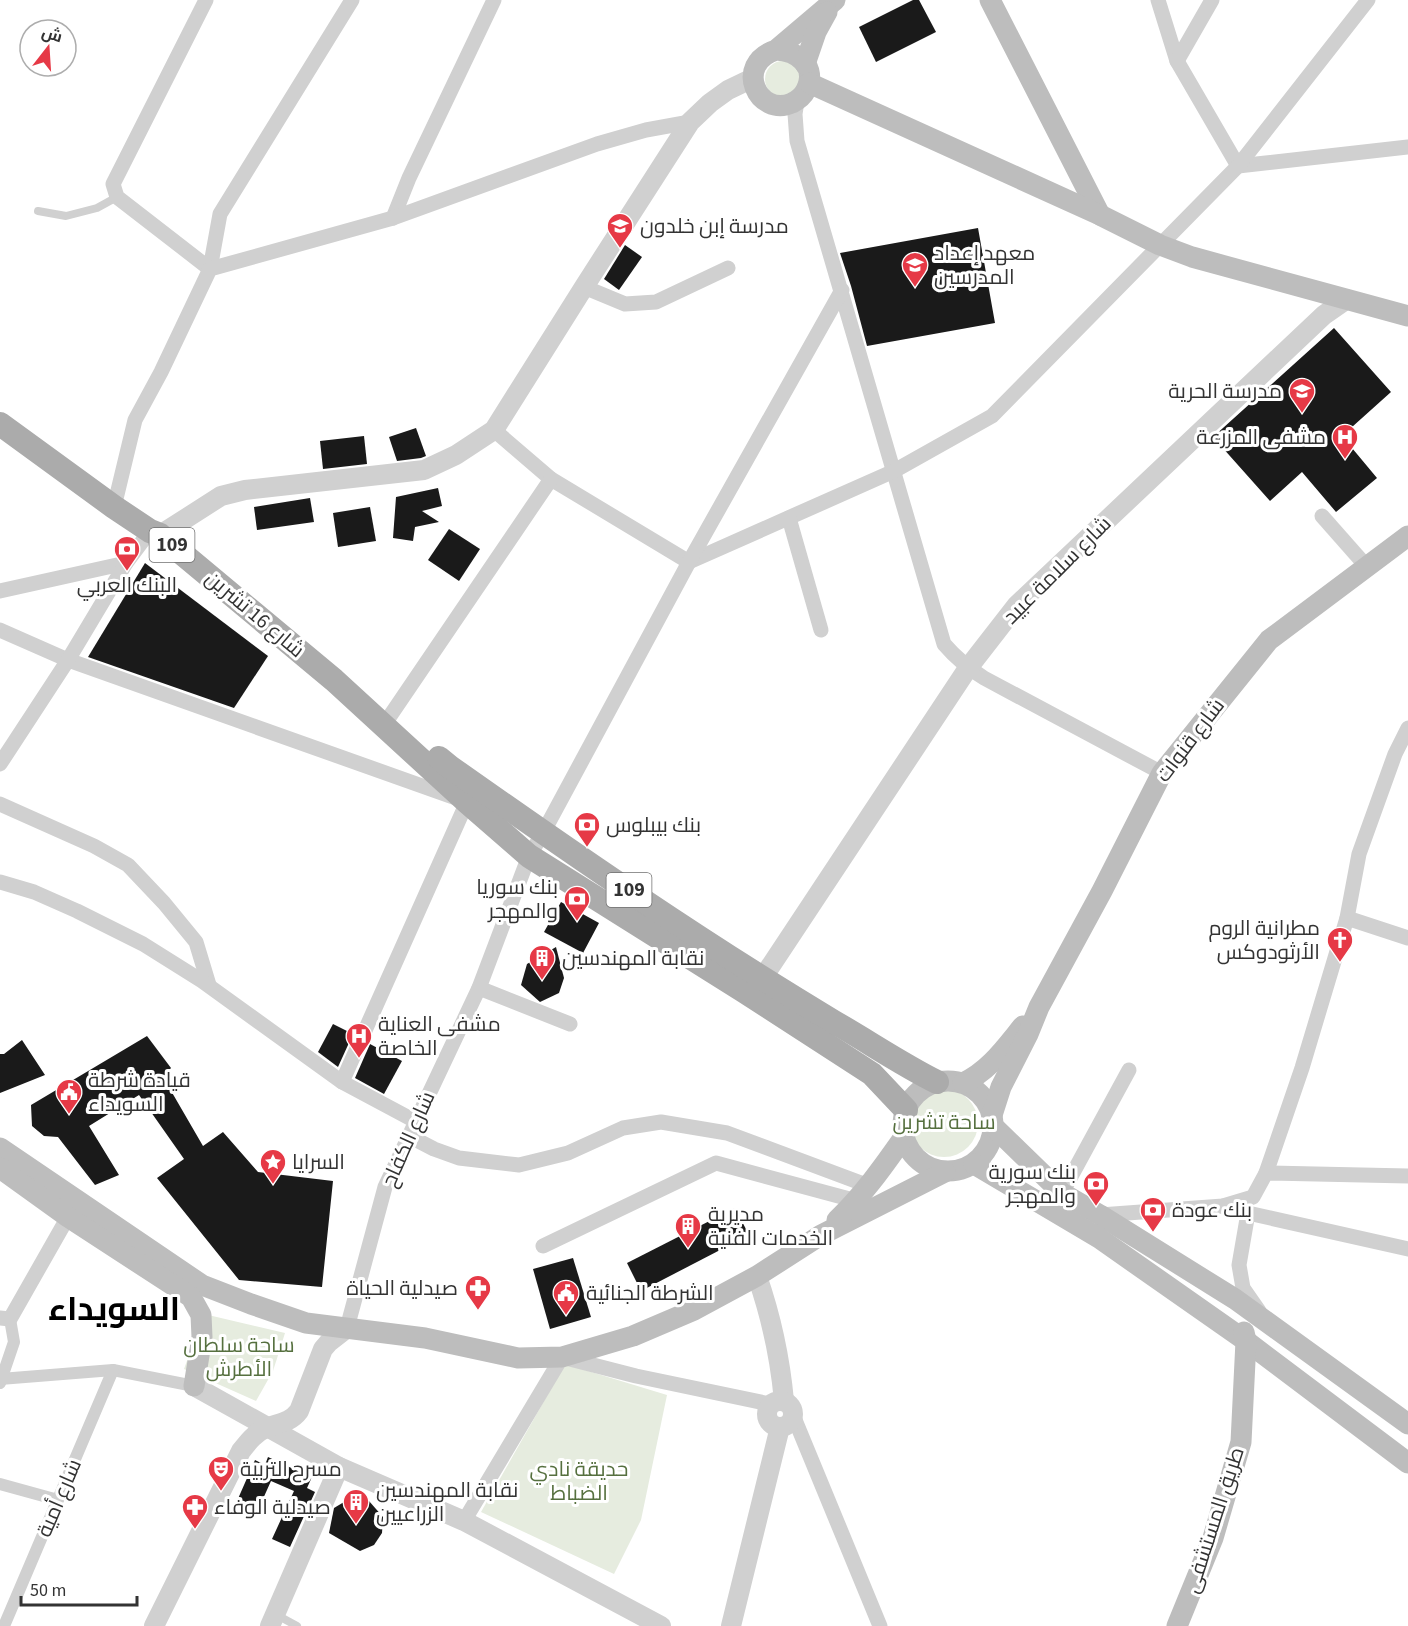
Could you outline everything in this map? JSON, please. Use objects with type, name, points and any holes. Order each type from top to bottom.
[{"type":"main road","points":[[990,0],[1100,215]]},
{"type":"main road","points":[[776,50],[834,1]]},
{"type":"main road","points":[[834,1],[816,32],[807,74],[802,96],[788,105],[778,106],[769,103],[757,92],[754,85],[755,68],[767,53],[788,50],[798,56],[807,74],[1160,245],[1192,257],[1408,316]]},
{"type":"main road","name":"شارع 16 تشرين","points":[[0,424],[114,507],[155,533],[334,680]]},
{"type":"main road","name":"شارع قنوات","points":[[993,1121],[1001,1087],[1028,1034],[1038,1007],[1102,891],[1162,773],[1269,640],[1408,536]]},
{"type":"main road","points":[[334,680],[529,856],[872,1074],[906,1110]]},
{"type":"main road","name":"109","points":[[334,680],[390,716],[450,767],[543,833],[762,979],[902,1064],[937,1082]]},
{"type":"main road","points":[[963,1083],[975,1078],[992,1064],[1038,1007]]},
{"type":"main road","points":[[937,1082],[963,1083],[973,1088],[988,1104],[993,1121],[991,1141],[985,1154],[974,1164],[955,1171],[934,1170],[923,1165],[908,1148],[902,1128],[906,1110],[913,1097],[924,1088],[937,1082]]},
{"type":"main road","points":[[993,1121],[1062,1193],[1235,1299],[1408,1424]]},
{"type":"main road","points":[[821,1235],[863,1193],[904,1137]]},
{"type":"main road","points":[[0,1148],[202,1285],[306,1323],[425,1338],[518,1358],[562,1357],[633,1336],[694,1310],[757,1276],[821,1235],[945,1172]]},
{"type":"main road","points":[[974,1164],[1099,1239],[1246,1341],[1408,1463]]},
{"type":"main road","points":[[0,1168],[68,1217],[191,1297],[201,1315],[202,1336],[194,1386]]},
{"type":"main road","points":[[1044,1205],[1062,1193]]},
{"type":"main road","name":"طريق المستشفى","points":[[1177,1626],[1213,1538],[1241,1442],[1246,1341],[1235,1299]]},
{"type":"street","points":[[206,0],[113,184],[117,197],[210,269]]},
{"type":"street","points":[[114,507],[135,420],[161,372],[210,269],[220,214],[352,0]]},
{"type":"street","points":[[393,218],[409,178],[494,0]]},
{"type":"street","points":[[1158,0],[1177,62],[1238,166]]},
{"type":"street","points":[[1177,62],[1212,0]]},
{"type":"street","points":[[494,430],[551,479],[689,562],[894,471],[992,416],[1238,166],[1368,0]]},
{"type":"street","points":[[0,764],[68,660],[126,564],[155,533],[221,496],[245,490],[424,470],[456,455],[494,430],[690,122],[728,90],[753,78]]},
{"type":"street","points":[[797,101],[795,114],[797,141],[944,644],[968,668],[994,684],[1162,773]]},
{"type":"street","points":[[769,103],[785,121],[797,141]]},
{"type":"street","points":[[210,269],[393,218],[597,144],[646,130],[690,122]]},
{"type":"street","points":[[1238,166],[1408,147]]},
{"type":"street","points":[[584,287],[626,304],[656,302],[728,268]]},
{"type":"street","name":"شارع الكفاح","points":[[347,1328],[385,1187],[479,988],[529,856],[689,562],[842,290]]},
{"type":"street","name":"شارع سلامة عبيد","points":[[762,979],[968,668],[1017,605],[1324,315],[1347,299]]},
{"type":"street","points":[[390,716],[551,479]]},
{"type":"street","points":[[1322,516],[1367,567]]},
{"type":"street","points":[[789,518],[821,630]]},
{"type":"street","points":[[0,591],[126,564]]},
{"type":"street","points":[[0,630],[68,660],[467,802],[342,1082]]},
{"type":"street","points":[[1100,1215],[1222,1206],[1253,1197],[1266,1173],[1302,1068],[1347,918],[1359,854],[1395,754],[1408,728]]},
{"type":"street","points":[[0,804],[94,846],[128,865],[164,903],[196,942],[208,985]]},
{"type":"street","points":[[0,882],[34,892],[143,944],[208,985],[342,1082],[412,1128],[434,1149],[459,1158],[519,1165],[568,1153],[623,1128],[661,1122],[727,1133],[863,1193]]},
{"type":"street","points":[[1347,918],[1408,938]]},
{"type":"street","points":[[479,988],[570,1024]]},
{"type":"street","points":[[1062,1193],[1129,1070]]},
{"type":"street","points":[[543,1246],[716,1163],[863,1193]]},
{"type":"street","points":[[1266,1173],[1408,1176]]},
{"type":"street","points":[[1222,1206],[1408,1249]]},
{"type":"street","points":[[1248,1213],[1239,1265],[1243,1288],[1268,1323]]},
{"type":"street","points":[[68,1217],[5,1318],[14,1342],[0,1380],[113,1370],[194,1386],[339,1467],[464,1521],[661,1626]]},
{"type":"street","points":[[731,1626],[782,1412],[781,1369],[776,1338],[757,1276]]},
{"type":"street","points":[[154,1626],[241,1450],[257,1433],[295,1417],[323,1349],[328,1342],[347,1328]]},
{"type":"street","points":[[464,1521],[562,1357],[782,1412]]},
{"type":"street","name":"شارع أمية","points":[[4,1626],[113,1370]]},
{"type":"street","points":[[782,1412],[880,1626]]},
{"type":"street","points":[[273,1620],[339,1467]]},
{"type":"street","points":[[0,1484],[58,1500]]},
{"type":"lane","points":[[38,211],[66,216],[97,208],[117,197]]},
{"type":"lane","points":[[273,1620],[297,1626]]},
{"type":"green space","points":[[783,61],[796,66],[801,79],[796,92],[783,97],[770,92],[765,79],[770,66]]},
{"type":"green space","name":"ساحة تشرين","points":[[937,1089],[951,1089],[963,1094],[973,1104],[978,1123],[973,1142],[963,1152],[951,1157],[937,1157],[925,1152],[915,1142],[910,1130],[910,1116],[915,1104],[925,1094]]},
{"type":"green space","name":"ساحة سلطان الأطرش","points":[[204,1314],[285,1333],[273,1371],[256,1401],[184,1369]]},
{"type":"green space","name":"حديقة نادي الضباط","points":[[565,1364],[667,1395],[641,1520],[614,1574],[481,1512]]},
{"type":"building","points":[[913,0],[919,0],[936,32],[876,62],[859,27]]},
{"type":"building","name":"معهد إعداد المدرسين","points":[[978,228],[995,323],[867,346],[840,253]]},
{"type":"building","points":[[625,245],[642,257],[619,290],[604,279]]},
{"type":"building","name":"مدرسة الحرية","points":[[1334,328],[1391,392],[1342,436],[1377,478],[1336,512],[1302,472],[1270,501],[1213,437]]},
{"type":"building","points":[[416,428],[426,456],[397,461],[389,437]]},
{"type":"building","points":[[364,436],[367,464],[323,469],[320,441]]},
{"type":"building","points":[[438,488],[442,506],[422,511],[439,522],[415,527],[413,541],[393,538],[396,497]]},
{"type":"building","points":[[310,498],[314,522],[257,530],[254,507]]},
{"type":"building","points":[[370,507],[376,541],[338,547],[333,513]]},
{"type":"building","points":[[449,529],[480,549],[459,581],[428,560]]},
{"type":"building","points":[[145,563],[268,656],[234,708],[88,657]]},
{"type":"building","points":[[561,902],[599,923],[583,953],[544,932]]},
{"type":"building","name":"نقابة المهندسين","points":[[556,947],[564,978],[559,993],[540,1002],[521,985],[527,964]]},
{"type":"building","points":[[333,1024],[353,1034],[338,1067],[318,1052]]},
{"type":"building","points":[[147,1036],[171,1068],[163,1077],[203,1146],[223,1132],[258,1172],[333,1181],[322,1287],[239,1280],[157,1178],[184,1159],[139,1095],[89,1126],[119,1175],[95,1185],[58,1137],[44,1136],[32,1126],[31,1105]]},
{"type":"building","points":[[22,1040],[45,1075],[0,1093],[0,1054],[4,1054]]},
{"type":"building","points":[[370,1044],[402,1061],[384,1094],[355,1078]]},
{"type":"building","name":"مديرية الخدمات الفنية","points":[[735,1208],[749,1235],[641,1291],[627,1263]]},
{"type":"building","points":[[573,1258],[591,1317],[550,1329],[533,1269]]},
{"type":"building","points":[[268,1457],[302,1473],[307,1463],[316,1468],[307,1488],[315,1492],[290,1547],[272,1539],[294,1491],[271,1481],[258,1510],[237,1501],[255,1460],[265,1465]]},
{"type":"building","name":"نقابة المهندسين الزراعيين","points":[[349,1499],[369,1501],[383,1517],[382,1533],[374,1545],[360,1551],[329,1533],[334,1508]]},
{"type":"place","name":"مدرسة إبن خلدون","points":[[620,249]]},
{"type":"place","name":"معهد إعداد المدرسين","points":[[915,288]]},
{"type":"place","name":"مدرسة الحرية","points":[[1302,414]]},
{"type":"place","name":"مشفى المزرعة","points":[[1345,460]]},
{"type":"place","name":"البنك العربي","points":[[127,572]]},
{"type":"place","name":"بنك بيبلوس","points":[[587,848]]},
{"type":"place","name":"بنك سوريا والمهجر","points":[[577,922]]},
{"type":"place","name":"مطرانية الروم الأرثودوكس","points":[[1340,963]]},
{"type":"place","name":"نقابة المهندسين","points":[[542,981]]},
{"type":"place","name":"مشفى العناية الخاصة","points":[[359,1059]]},
{"type":"place","name":"قيادة شرطة السويداء","points":[[69,1115]]},
{"type":"place","name":"السرايا","points":[[273,1185]]},
{"type":"place","name":"بنك سورية والمهجر","points":[[1096,1207]]},
{"type":"place","name":"بنك عودة","points":[[1153,1233]]},
{"type":"place","name":"مديرية الخدمات الفنية","points":[[688,1249]]},
{"type":"place","name":"صيدلية الحياة","points":[[478,1311]]},
{"type":"place","name":"الشرطة الجنائية","points":[[566,1316]]},
{"type":"place","name":"مسرح التربية","points":[[221,1492]]},
{"type":"place","name":"نقابة المهندسين الزراعيين","points":[[356,1525]]},
{"type":"place","name":"صيدلية الوفاء","points":[[195,1530]]},
{"type":"district","name":"السويداء","points":[[114,1309]]}]
